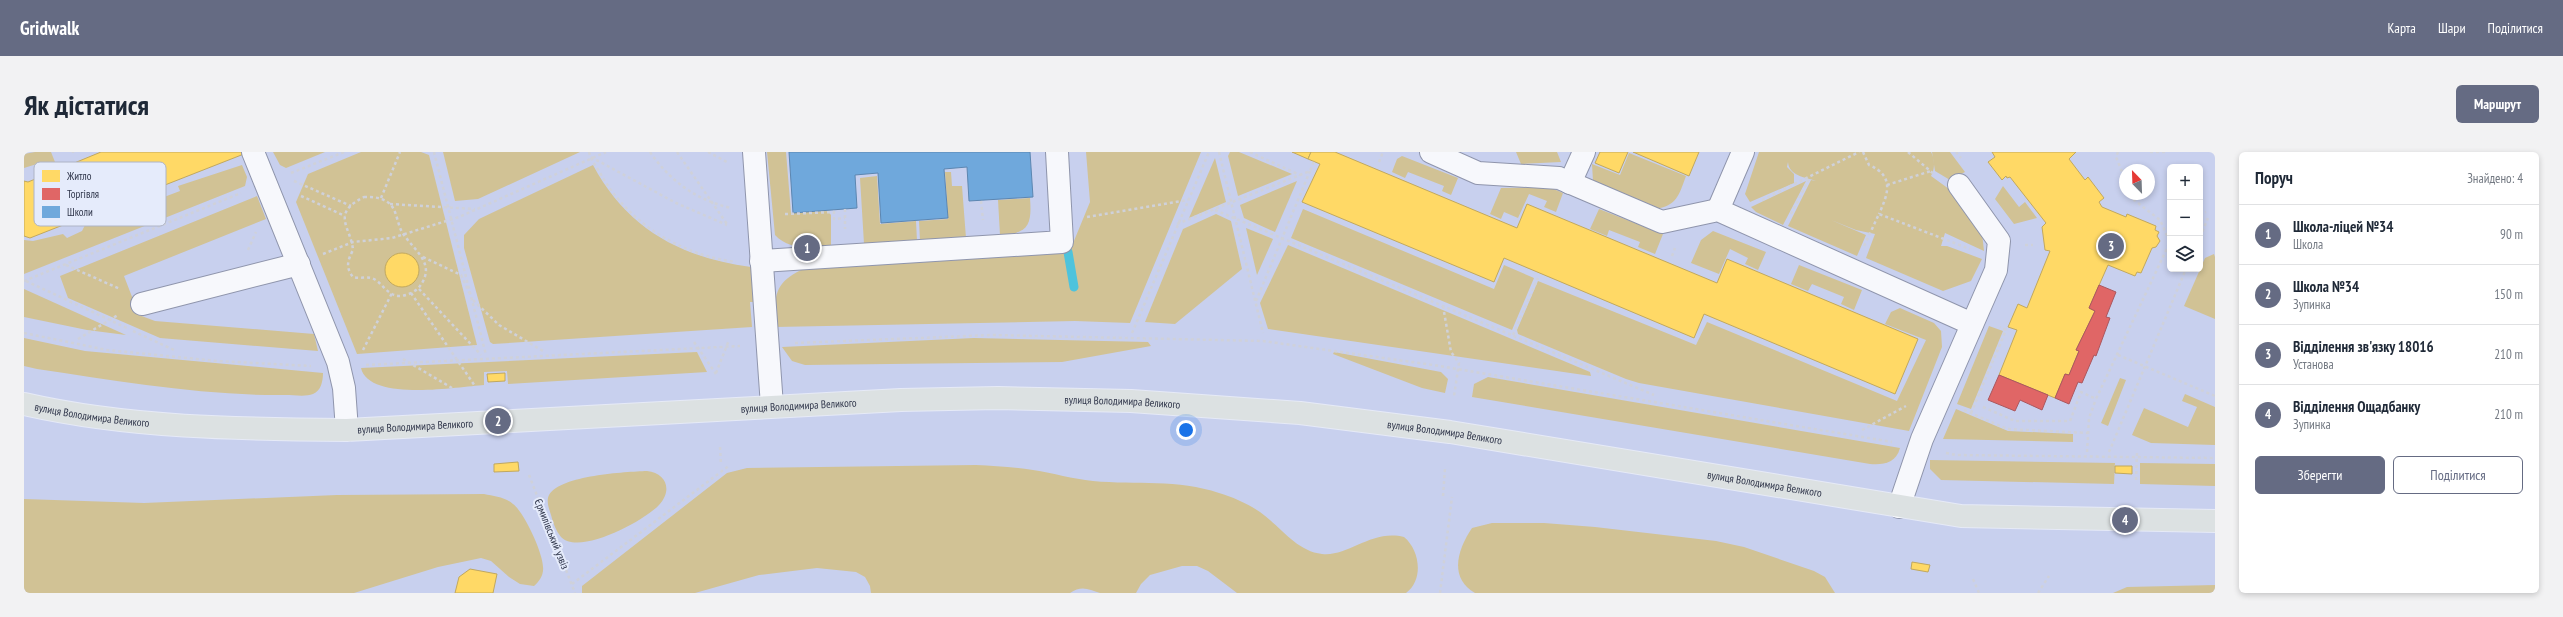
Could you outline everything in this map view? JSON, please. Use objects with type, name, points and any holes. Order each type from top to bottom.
[{"type":"main road","name":"вулиця Володимира Великого","points":[[24,404],[80,415],[166,424],[260,430],[346,430],[772,406],[998,398],[1131,401],[1300,413],[1450,432],[1899,507],[1962,516],[2215,521]]},
{"type":"lane","points":[[253,152],[273,180],[299,264],[342,376],[346,430]]},
{"type":"lane","points":[[754,152],[772,406]]},
{"type":"lane","points":[[761,262],[1062,242],[1057,152]]},
{"type":"lane","points":[[1430,152],[1478,173],[1559,178],[1662,222],[1724,212],[1972,324]]},
{"type":"lane","points":[[1570,183],[1584,152]]},
{"type":"lane","points":[[1724,212],[1743,152]]},
{"type":"lane","points":[[1899,507],[1922,439],[1996,270],[1998,260],[1999,241],[1959,185]]},
{"type":"lane","points":[[142,304],[299,264]]},
{"type":"path","points":[[166,224],[344,152]]},
{"type":"path","points":[[381,198],[400,152]]},
{"type":"path","points":[[434,152],[486,355]]},
{"type":"path","points":[[589,152],[590,157],[620,202],[646,225],[681,248],[705,257],[739,263]]},
{"type":"path","points":[[299,264],[352,242],[404,235],[452,219],[590,157],[606,152]]},
{"type":"path","points":[[650,152],[664,172],[677,183],[712,202],[735,209],[758,211],[770,214],[834,212],[834,218],[845,218]]},
{"type":"path","points":[[677,152],[728,225]]},
{"type":"path","points":[[1132,333],[1177,224],[1209,152]]},
{"type":"path","points":[[1220,152],[1263,333]]},
{"type":"path","points":[[1250,152],[1300,175]]},
{"type":"path","points":[[1379,162],[1383,152]]},
{"type":"path","points":[[1724,212],[1810,177],[1859,152]]},
{"type":"path","points":[[1853,270],[1887,196],[1887,180],[1880,170],[1869,165],[1863,152]]},
{"type":"path","points":[[1908,152],[1936,176]]},
{"type":"path","points":[[2118,152],[2116,157],[2119,164]]},
{"type":"path","points":[[2150,152],[2168,152]]},
{"type":"path","points":[[590,157],[676,203],[733,228]]},
{"type":"path","points":[[1255,302],[1314,161]]},
{"type":"path","points":[[1177,224],[1232,204],[1310,171]]},
{"type":"path","points":[[1887,185],[1931,171]]},
{"type":"path","points":[[1779,237],[1810,177]]},
{"type":"path","points":[[273,180],[350,206]]},
{"type":"path","points":[[273,180],[345,216]]},
{"type":"path","points":[[422,256],[426,273],[419,288],[411,293],[397,296],[374,279],[360,279],[353,277],[348,271],[347,264],[353,250],[352,242],[347,234],[345,216],[350,206],[364,197],[381,198],[390,204],[477,209]]},
{"type":"path","points":[[1061,222],[1188,200]]},
{"type":"path","points":[[2134,200],[2160,220],[2167,236]]},
{"type":"path","points":[[390,204],[404,235],[422,256],[461,275],[472,299],[499,325],[543,351]]},
{"type":"path","points":[[1215,210],[1654,395]]},
{"type":"path","points":[[1878,214],[1998,260]]},
{"type":"path","points":[[2200,236],[2208,218]]},
{"type":"path","points":[[236,280],[256,225]]},
{"type":"path","points":[[24,281],[161,226]]},
{"type":"path","points":[[2087,452],[2089,418],[2096,399],[2167,249]]},
{"type":"path","points":[[66,265],[115,286],[142,304]]},
{"type":"path","points":[[2109,452],[2185,272]]},
{"type":"path","points":[[1513,335],[1538,278]]},
{"type":"path","points":[[24,281],[174,350]]},
{"type":"path","points":[[419,288],[481,355]]},
{"type":"path","points":[[360,354],[392,293]]},
{"type":"path","points":[[411,293],[475,386]]},
{"type":"path","points":[[78,339],[108,319],[142,304]]},
{"type":"path","points":[[1443,306],[1451,352],[1459,363],[1454,396]]},
{"type":"path","points":[[1971,413],[2006,330],[2000,328],[2002,322]]},
{"type":"path","points":[[694,342],[716,374],[729,340]]},
{"type":"path","points":[[2118,355],[2215,396]]},
{"type":"path","points":[[403,358],[452,388]]},
{"type":"path","points":[[1983,407],[2015,421],[2070,422],[2081,392],[2096,399]]},
{"type":"path","points":[[1862,430],[1908,405]]},
{"type":"path","points":[[1960,408],[2007,429],[2088,433]]},
{"type":"path","points":[[720,447],[721,465]]},
{"type":"path","points":[[2136,480],[2137,452]]},
{"type":"path","points":[[572,584],[730,465]]},
{"type":"path","points":[[1443,496],[1445,468]]},
{"type":"path","name":"Єрмилівський узвіз","points":[[529,475],[575,593]]},
{"type":"path","points":[[1440,593],[1452,497]]},
{"type":"path","points":[[2038,593],[2048,576]]},
{"type":"path","points":[[1973,579],[1979,593]]},
{"type":"shaded area","points":[[51,152],[55,162],[34,162],[34,165],[24,168],[24,154]]},
{"type":"shaded area","points":[[273,152],[325,152],[286,168],[280,165]]},
{"type":"shaded area","points":[[361,152],[421,152],[429,155],[477,345],[357,354],[296,202],[308,174]]},
{"type":"shaded area","points":[[443,152],[580,152],[478,199],[455,201]]},
{"type":"shaded area","points":[[767,152],[786,152],[791,213],[828,211],[831,215],[831,246],[794,246],[787,244],[775,235]]},
{"type":"shaded area","points":[[1086,152],[1201,152],[1130,323],[1075,321],[775,327],[777,293],[785,281],[801,270],[1069,253],[1090,202]]},
{"type":"shaded area","points":[[1230,152],[1239,152],[1292,174],[1238,196],[1228,156]]},
{"type":"shaded area","points":[[1516,152],[1557,152],[1561,162],[1521,164]]},
{"type":"shaded area","points":[[1759,152],[1931,152],[1934,164],[1931,176],[1949,189],[1982,233],[1984,251],[1945,233],[1941,246],[1947,246],[1982,259],[1971,281],[1943,291],[1866,258],[1875,234],[1856,230],[1831,220],[1866,235],[1857,256],[1788,226],[1811,180],[1816,181],[1794,173],[1789,167],[1788,162],[1787,167],[1794,174],[1794,183],[1750,202],[1745,194]]},
{"type":"shaded area","points":[[1932,152],[1950,152],[1965,172],[1950,180],[1935,171]]},
{"type":"shaded area","points":[[1629,153],[1686,176],[1679,194],[1673,202],[1662,208],[1655,209],[1593,181],[1592,164],[1620,175]]},
{"type":"shaded area","points":[[1402,156],[1458,178],[1451,195],[1442,191],[1444,186],[1408,172],[1405,178],[1392,172],[1397,159]]},
{"type":"shaded area","points":[[1215,158],[1226,202],[1189,218]]},
{"type":"shaded area","points":[[242,165],[247,177],[245,186],[166,217],[166,196],[180,191],[178,186]]},
{"type":"shaded area","points":[[593,165],[622,207],[659,237],[680,248],[702,256],[726,263],[751,267],[754,302],[750,302],[752,327],[493,344],[490,342],[464,248],[464,235],[479,219]]},
{"type":"shaded area","points":[[945,172],[951,172],[952,186],[962,186],[966,238],[920,241],[919,221],[948,219]]},
{"type":"shaded area","points":[[877,176],[880,224],[916,221],[917,241],[864,244],[860,178]]},
{"type":"shaded area","points":[[1297,181],[1275,232],[1244,218],[1240,205]]},
{"type":"shaded area","points":[[1806,181],[1783,225],[1756,212],[1751,207]]},
{"type":"shaded area","points":[[2003,186],[2019,207],[2025,202],[2037,218],[2014,224],[1995,199]]},
{"type":"shaded area","points":[[1549,187],[1563,193],[1556,212],[1544,207],[1547,201],[1529,194],[1518,218],[1504,212],[1501,219],[1490,214],[1501,188]]},
{"type":"shaded area","points":[[257,196],[266,219],[124,276],[139,315],[155,321],[314,334],[318,351],[160,338],[68,298],[60,276]]},
{"type":"shaded area","points":[[1030,198],[1030,215],[1027,226],[1023,230],[1017,232],[1000,235],[998,200]]},
{"type":"shaded area","points":[[1303,209],[1494,289],[1504,265],[1534,278],[1512,330],[1291,238]]},
{"type":"shaded area","points":[[1599,209],[1663,234],[1655,254],[1638,247],[1640,242],[1609,230],[1607,236],[1590,229]]},
{"type":"shaded area","points":[[1216,214],[1231,221],[1242,269],[1175,324],[1145,322],[1183,229]]},
{"type":"shaded area","points":[[84,226],[145,226],[24,274],[24,240],[33,241],[63,234],[67,238],[82,231]]},
{"type":"shaded area","points":[[1246,228],[1273,239],[1257,275]]},
{"type":"shaded area","points":[[1713,231],[1766,252],[1758,270],[1745,264],[1748,258],[1730,249],[1719,274],[1691,263],[1701,240]]},
{"type":"shaded area","points":[[1288,245],[1590,372],[1591,376],[1268,329],[1260,303]]},
{"type":"shaded area","points":[[2214,254],[2215,257],[2215,319],[2184,306],[2199,272],[2203,272],[2203,263],[2205,258]]},
{"type":"shaded area","points":[[1799,265],[1862,290],[1854,310],[1841,304],[1844,297],[1812,284],[1808,291],[1791,284]]},
{"type":"shaded area","points":[[1538,281],[1696,345],[1707,322],[1897,401],[1926,340],[1885,324],[1891,312],[1900,308],[1934,323],[1941,331],[1942,347],[1909,431],[1639,383],[1626,379],[1518,334],[1517,330]]},
{"type":"shaded area","points":[[24,289],[126,335],[87,330],[24,317]]},
{"type":"shaded area","points":[[1989,326],[2003,331],[1971,409],[1957,404]]},
{"type":"shaded area","points":[[24,338],[85,351],[323,373],[323,379],[320,388],[316,393],[303,396],[224,393],[130,383],[24,366]]},
{"type":"shaded area","points":[[974,338],[1148,342],[1151,346],[1062,362],[805,365],[792,361],[782,347]]},
{"type":"shaded area","points":[[697,352],[707,372],[508,384],[507,371],[484,372],[484,385],[415,390],[396,389],[380,385],[367,379],[361,368]]},
{"type":"shaded area","points":[[1334,352],[1441,372],[1448,379],[1445,393],[1422,388],[1333,354]]},
{"type":"shaded area","points":[[1488,377],[1900,448],[1896,457],[1889,462],[1870,464],[1472,397],[1474,384]]},
{"type":"shaded area","points":[[2120,378],[2126,380],[2108,426],[2101,423]]},
{"type":"shaded area","points":[[2185,394],[2215,407],[2215,445],[2151,443],[2132,435],[2144,408],[2188,427],[2197,407],[2182,401]]},
{"type":"shaded area","points":[[1956,409],[2008,431],[2073,434],[2073,442],[1943,439]]},
{"type":"shaded area","points":[[1930,460],[2115,463],[2114,484],[1941,480],[1930,469]]},
{"type":"shaded area","points":[[2140,463],[2215,464],[2215,486],[2140,484]]},
{"type":"shaded area","points":[[976,465],[1041,471],[1093,481],[1172,484],[1204,489],[1230,497],[1250,506],[1260,512],[1296,543],[1313,552],[1322,554],[1332,554],[1381,537],[1404,537],[1414,549],[1418,565],[1416,581],[1406,593],[1237,593],[1208,571],[1197,566],[1182,566],[1150,575],[1141,584],[1136,593],[1100,593],[1081,588],[1070,593],[871,593],[870,586],[865,577],[856,572],[817,568],[759,575],[695,593],[582,593],[582,586],[727,473],[747,468]]},
{"type":"shaded area","points":[[647,471],[654,472],[659,475],[663,479],[666,488],[666,494],[663,499],[651,512],[626,527],[596,539],[582,542],[570,542],[559,535],[554,524],[548,502],[549,495],[556,488],[566,483],[594,476]]},
{"type":"shaded area","points":[[484,494],[499,497],[513,504],[527,524],[540,552],[543,567],[541,578],[534,586],[520,584],[509,577],[491,561],[481,558],[438,567],[354,593],[24,593],[24,499],[144,503],[337,495]]},
{"type":"shaded area","points":[[1492,523],[1544,523],[1595,527],[1716,541],[1744,547],[1814,571],[1825,577],[1835,593],[1475,593],[1461,580],[1458,563],[1462,545],[1472,528]]},
{"type":"shaded area","points":[[2215,585],[2215,593],[2113,593],[2127,587]]},
{"type":"building: Житло","points":[[101,152],[249,152],[166,185],[166,162],[77,162]]},
{"type":"building: Житло","points":[[1292,152],[1311,152],[1308,159]]},
{"type":"building: Житло","points":[[1311,152],[1335,152],[1517,228],[1527,204],[1717,283],[1727,259],[1918,339],[1895,394],[1704,314],[1694,338],[1504,258],[1494,282],[1302,202],[1320,164],[1308,159]]},
{"type":"building: Житло","points":[[1600,152],[1628,152],[1619,173],[1595,163]]},
{"type":"building: Житло","points":[[1633,152],[1699,152],[1689,176]]},
{"type":"building: Житло","points":[[1992,152],[2076,152],[2069,159],[2085,180],[2088,177],[2104,198],[2099,202],[2102,207],[2126,217],[2127,214],[2156,226],[2155,230],[2159,232],[2157,236],[2160,241],[2156,247],[2152,248],[2141,273],[2137,272],[2135,276],[2108,265],[2089,308],[2095,311],[2076,350],[2079,351],[2069,375],[2065,374],[2055,398],[1999,375],[2017,330],[2008,327],[2018,304],[2027,308],[2050,251],[2045,250],[2042,227],[2046,223],[2010,177],[2007,178],[2006,176],[2002,180],[1988,162],[1995,157]]},
{"type":"building: Житло","points":[[34,180],[34,226],[61,226],[30,238],[24,236],[24,181],[28,182]]},
{"type":"building: Житло","points":[[405,253],[414,258],[418,263],[418,277],[414,282],[409,286],[399,287],[395,286],[386,277],[385,267],[386,263],[395,254]]},
{"type":"building: Житло","points":[[505,373],[505,381],[488,382],[487,374]]},
{"type":"building: Житло","points":[[518,462],[519,471],[494,472],[494,464]]},
{"type":"building: Житло","points":[[2115,466],[2132,466],[2132,474],[2115,473]]},
{"type":"building: Житло","points":[[1912,562],[1930,565],[1928,572],[1911,569]]},
{"type":"building: Житло","points":[[470,569],[497,574],[493,593],[455,593],[459,577]]},
{"type":"building: Торгівля","points":[[2099,285],[2116,292],[2106,317],[2110,318],[2096,356],[2094,355],[2082,383],[2078,382],[2069,404],[2055,398],[2065,374],[2069,375],[2079,351],[2076,350],[2095,311],[2089,308]]},
{"type":"building: Торгівля","points":[[1999,375],[2048,395],[2042,410],[2020,400],[2015,411],[1988,400]]},
{"type":"building: Школи","points":[[789,152],[1030,152],[1033,197],[969,201],[967,167],[944,169],[948,218],[881,223],[878,173],[855,175],[857,208],[793,213]]},
{"type":"waterway","points":[[1062,242],[1068,252],[1074,287]]},
{"type":"place","name":"Вiддiлення зв'язку 18016","points":[[2111,246]]},
{"type":"place","name":"Школа-ліцей №34","points":[[807,248]]},
{"type":"place","name":"Школа №34","points":[[498,421]]},
{"type":"place","name":"Відділення Ощадбанку","points":[[2125,520]]}]
